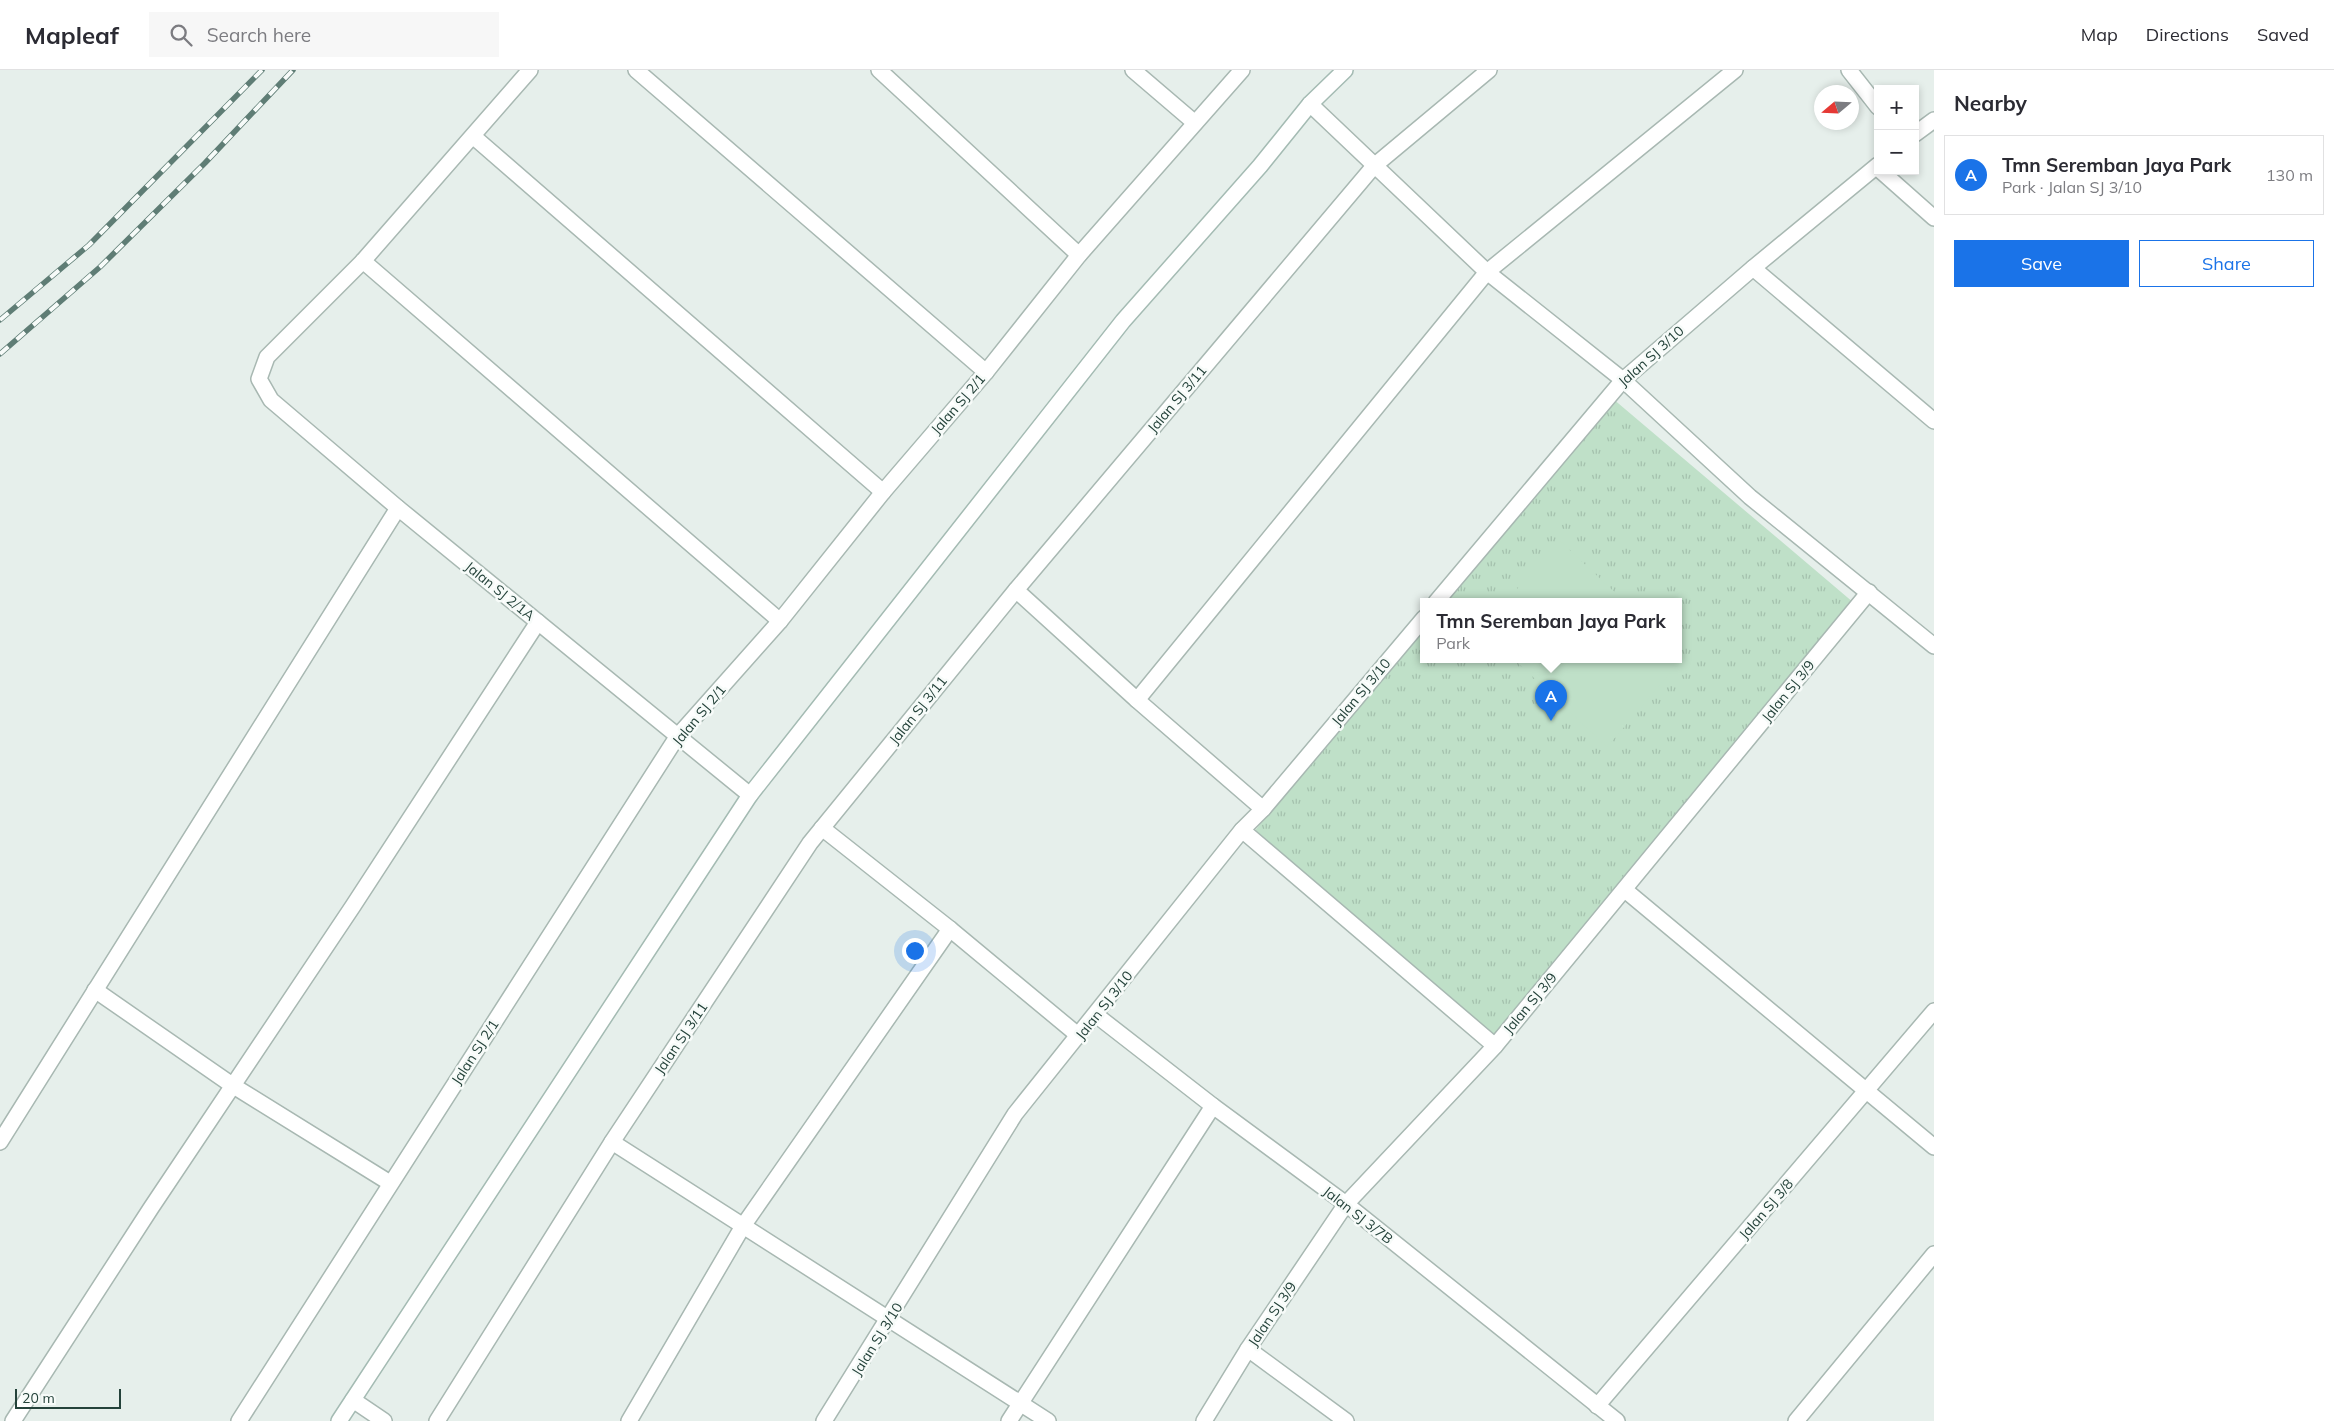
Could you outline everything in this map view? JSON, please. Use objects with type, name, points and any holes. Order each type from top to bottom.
[{"type":"street","points":[[530,70],[474,137],[364,261],[780,621]]},
{"type":"street","points":[[636,70],[986,372]]},
{"type":"street","points":[[879,70],[1079,255]]},
{"type":"street","points":[[1133,70],[1194,123]]},
{"type":"street","name":"Jalan SJ 2/1","points":[[239,1421],[678,737],[780,621],[883,492],[986,372],[1079,255],[1242,70]]},
{"type":"street","points":[[340,1421],[750,794],[1123,320],[1260,166],[1310,104],[1344,70]]},
{"type":"street","name":"Jalan SJ 3/11","points":[[437,1421],[612,1142],[810,843],[1016,590],[1374,166],[1488,70]]},
{"type":"street","points":[[1137,700],[1487,272],[1734,70]]},
{"type":"street","points":[[1849,70],[1874,102]]},
{"type":"street","points":[[1310,104],[1487,272],[1623,380],[1750,497],[1934,646]]},
{"type":"street","points":[[1919,131],[1934,120]]},
{"type":"street","points":[[474,137],[883,492]]},
{"type":"street","name":"Jalan SJ 3/10","points":[[1439,598],[1623,380],[1753,268],[1874,171]]},
{"type":"street","points":[[1886,175],[1934,218]]},
{"type":"street","name":"Jalan SJ 2/1A","points":[[364,261],[267,358],[259,379],[271,400],[398,508],[750,794]]},
{"type":"street","points":[[1753,268],[1934,421]]},
{"type":"street","points":[[0,1142],[398,508]]},
{"type":"street","points":[[1016,590],[1137,700],[1263,809]]},
{"type":"street","name":"Jalan SJ 3/9","points":[[1204,1421],[1248,1349],[1346,1204],[1495,1046],[1869,592]]},
{"type":"street","points":[[13,1421],[538,622]]},
{"type":"street","name":"Jalan SJ 3/10","points":[[824,1421],[888,1321],[1015,1114],[1242,830],[1263,809],[1420,623]]},
{"type":"street","points":[[822,828],[950,929],[1079,1036]]},
{"type":"street","points":[[1242,830],[1495,1046]]},
{"type":"street","points":[[1625,890],[1934,1147]]},
{"type":"street","points":[[628,1421],[743,1226],[950,929]]},
{"type":"street","points":[[95,990],[232,1085],[390,1183]]},
{"type":"street","name":"Jalan SJ 3/8","points":[[1597,1406],[1868,1091],[1934,1011]]},
{"type":"street","name":"Jalan SJ 3/7B","points":[[1096,1015],[1213,1106],[1346,1204],[1617,1421]]},
{"type":"street","points":[[1009,1421],[1213,1106]]},
{"type":"street","points":[[612,1142],[888,1321],[1022,1402],[1048,1421]]},
{"type":"street","points":[[1796,1421],[1934,1254]]},
{"type":"street","points":[[1248,1349],[1346,1421]]},
{"type":"street","points":[[353,1400],[384,1421]]},
{"type":"green space","points":[[1612,398],[1854,603],[1494,1038],[1248,839],[1420,630],[1420,663],[1682,663],[1682,598],[1446,598]]},
{"type":"green space","points":[[1559,540],[1621,598],[1509,598]]},
{"type":"green space","points":[[1518,663],[1679,663],[1607,747]]},
{"type":"railway","points":[[0,320],[89,245],[262,70]]},
{"type":"railway","points":[[0,354],[100,267],[205,163],[293,70]]},
{"type":"place","name":"Tmn Seremban Jaya Park","points":[[1551,721]]}]
